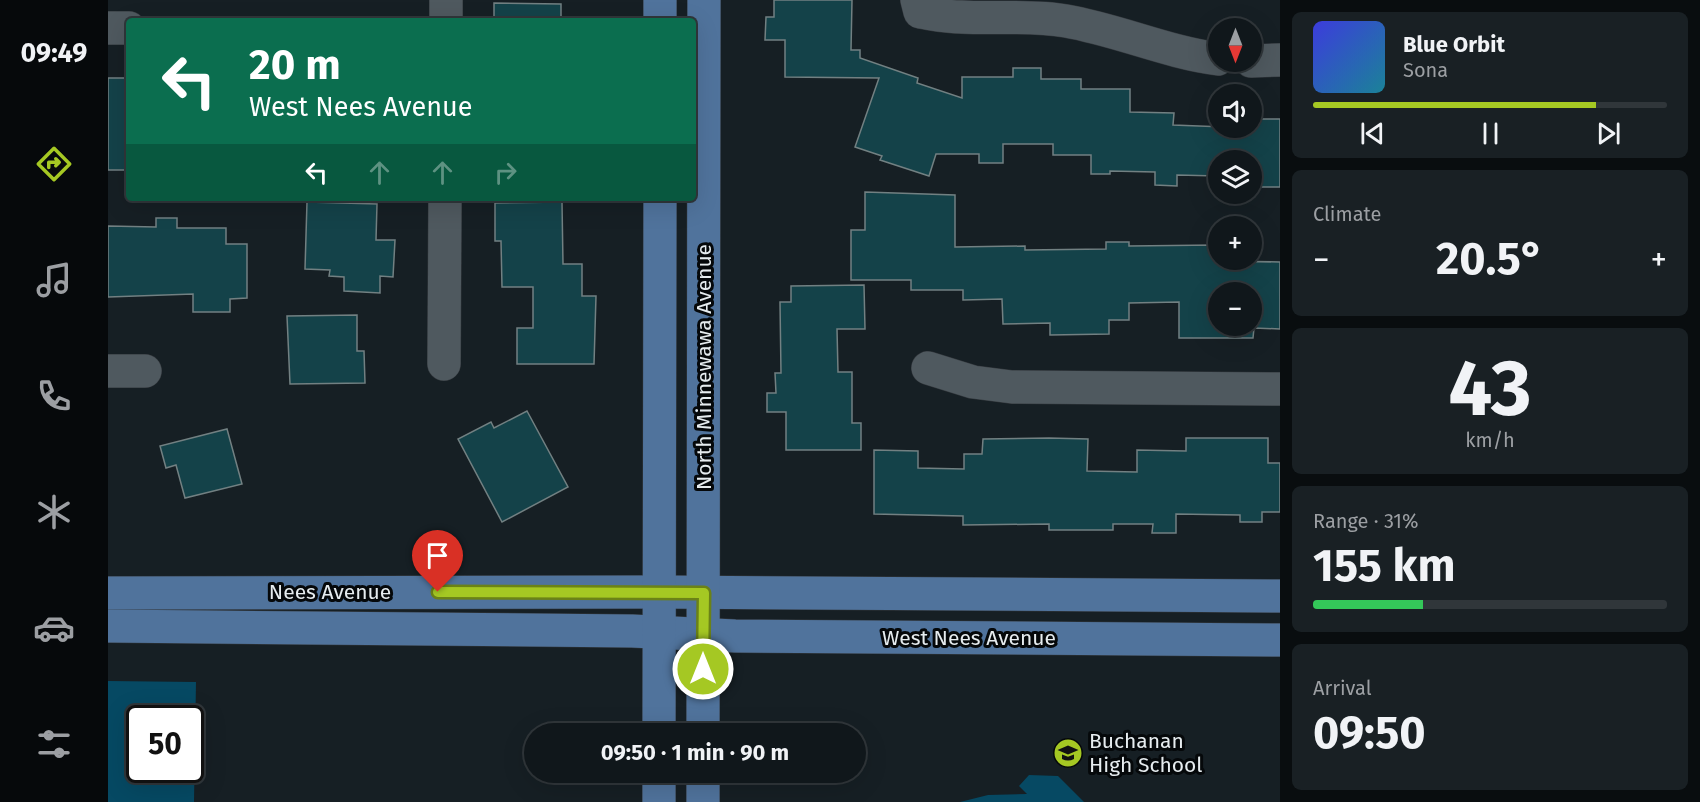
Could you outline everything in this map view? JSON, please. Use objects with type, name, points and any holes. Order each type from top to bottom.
[{"type":"main road","points":[[660,0],[660,18]]},
{"type":"main road","name":"North Minnewawa Avenue","points":[[703,723],[704,0]]},
{"type":"main road","points":[[659,723],[660,201]]},
{"type":"main road","name":"West Nees Avenue","points":[[660,592],[1280,596]]},
{"type":"main road","name":"Nees Avenue","points":[[108,593],[660,592]]},
{"type":"main road","name":"Nees Avenue","points":[[108,626],[659,632]]},
{"type":"main road","name":"West Nees Avenue","points":[[659,632],[1280,640]]},
{"type":"main road","points":[[659,783],[659,802]]},
{"type":"main road","points":[[703,783],[703,802]]},
{"type":"street","points":[[446,0],[446,18]]},
{"type":"street","points":[[917,0],[920,12],[960,17],[1022,17],[1064,21],[1102,29],[1175,52],[1208,57]]},
{"type":"street","points":[[108,27],[126,28]]},
{"type":"street","points":[[1262,61],[1280,60]]},
{"type":"street","points":[[444,364],[445,201]]},
{"type":"street","points":[[928,368],[973,381],[1012,387],[1280,389]]},
{"type":"street","points":[[108,371],[145,371]]},
{"type":"shaded area","points":[[108,681],[196,682],[196,705],[126,705],[126,783],[194,783],[194,802],[108,802]]},
{"type":"shaded area","points":[[1029,775],[1058,776],[1084,802],[960,802],[988,795],[1027,794],[1019,786]]},
{"type":"building","points":[[774,0],[852,0],[851,50],[860,50],[860,58],[918,78],[917,83],[962,98],[962,77],[1013,77],[1013,68],[1041,68],[1041,79],[1081,79],[1081,89],[1130,89],[1130,112],[1174,113],[1173,125],[1208,126],[1208,138],[1262,138],[1262,119],[1280,119],[1280,187],[1262,187],[1262,150],[1208,150],[1208,176],[1177,175],[1177,186],[1155,185],[1155,172],[1110,171],[1110,174],[1091,174],[1091,155],[1053,155],[1053,144],[1003,144],[1003,163],[979,163],[979,154],[936,154],[929,176],[880,160],[882,156],[855,147],[879,78],[785,77],[785,40],[765,40],[766,17],[774,17]]},
{"type":"building","points":[[494,3],[561,4],[561,18],[494,18]]},
{"type":"building","points":[[108,78],[126,78],[126,170],[108,170]]},
{"type":"building","points":[[865,192],[955,195],[955,247],[1025,246],[1025,250],[1106,249],[1106,242],[1129,242],[1129,246],[1208,245],[1208,270],[1262,270],[1262,262],[1280,262],[1280,329],[1262,328],[1262,282],[1208,282],[1208,336],[1253,336],[1253,338],[1179,338],[1179,302],[1129,303],[1129,320],[1109,320],[1109,334],[1050,335],[1050,323],[1003,324],[1002,299],[963,300],[963,290],[911,290],[911,280],[851,280],[851,230],[865,230]]},
{"type":"building","points":[[307,202],[377,204],[376,240],[395,240],[393,277],[380,276],[380,293],[344,291],[344,277],[329,276],[330,270],[305,269]]},
{"type":"building","points":[[562,202],[563,264],[582,264],[582,296],[596,296],[594,364],[517,364],[517,328],[533,328],[533,287],[502,287],[501,241],[495,241],[495,203]]},
{"type":"building","points":[[156,218],[177,218],[177,228],[226,228],[226,244],[247,244],[247,298],[230,299],[230,312],[193,312],[193,294],[108,297],[108,226],[156,227]]},
{"type":"building","points":[[864,285],[865,329],[837,329],[838,372],[852,372],[852,423],[861,423],[861,450],[786,450],[786,412],[767,412],[767,393],[776,393],[775,373],[781,373],[780,302],[791,302],[791,286]]},
{"type":"building","points":[[357,315],[357,351],[364,351],[365,383],[290,384],[287,316]]},
{"type":"building","points":[[527,411],[568,487],[502,522],[458,439],[491,422],[494,428]]},
{"type":"building","points":[[227,429],[242,484],[185,498],[176,465],[166,468],[160,446]]},
{"type":"building","points":[[1186,438],[1268,438],[1268,463],[1280,463],[1280,512],[1262,512],[1262,522],[1240,522],[1240,515],[1176,514],[1176,533],[1152,533],[1153,524],[1113,524],[1113,530],[1049,530],[1049,524],[963,525],[963,516],[874,514],[874,450],[918,451],[918,468],[964,469],[964,454],[982,454],[983,439],[1088,439],[1087,471],[1137,472],[1137,450],[1186,451]]},
{"type":"place","name":"Buchanan High School","points":[[1068,753]]},
{"type":"route","points":[[438,592],[704,593],[703,669]]}]
